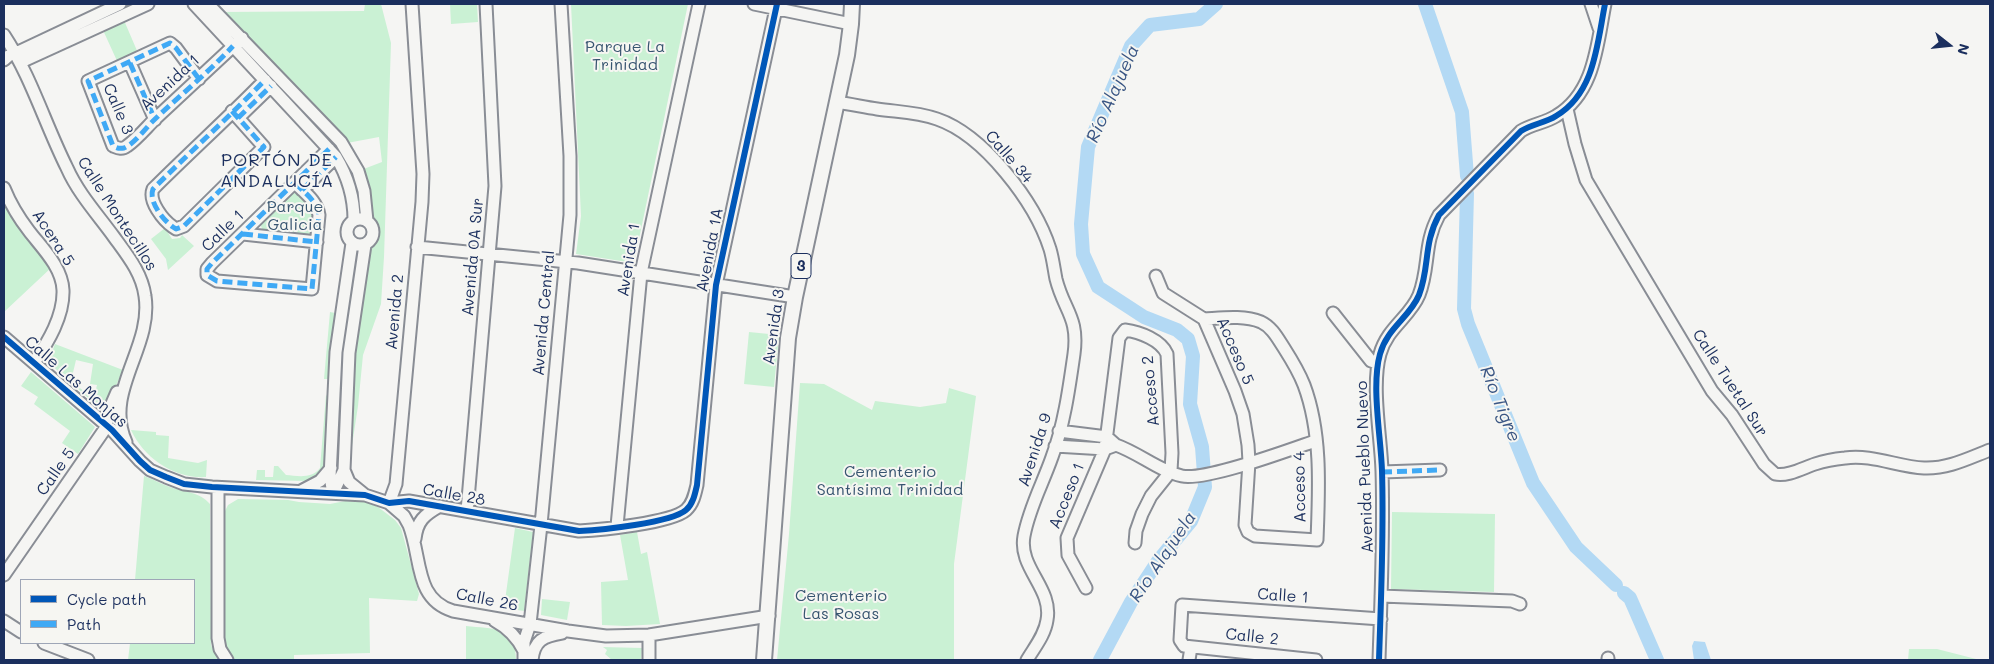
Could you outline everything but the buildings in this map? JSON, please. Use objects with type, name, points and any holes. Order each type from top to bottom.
[{"type":"main road","name":"Avenida 3","points":[[764,660],[769,616],[786,364],[795,297],[847,55],[852,4]]},
{"type":"street","points":[[17,55],[120,4]]},
{"type":"street","points":[[4,60],[148,4]]},
{"type":"street","points":[[194,4],[237,42],[308,106],[341,142],[358,171],[364,191],[367,221],[372,226],[374,234],[371,241],[365,245],[356,246],[348,237],[347,229],[354,220],[351,191],[345,172],[332,153],[268,83],[237,42],[208,4]]},
{"type":"street","name":"Avenida 2","points":[[389,503],[396,484],[422,202],[412,4]]},
{"type":"street","name":"Avenida 0A Sur","points":[[467,512],[494,212],[495,162],[486,4]]},
{"type":"street","name":"Avenida Central","points":[[528,658],[525,627],[541,525],[571,203],[561,4]]},
{"type":"street","name":"Avenida 1","points":[[617,526],[641,273],[699,4]]},
{"type":"street","points":[[754,4],[776,6],[851,24]]},
{"type":"street","points":[[1592,4],[1600,30]]},
{"type":"street","name":"Avenida Pueblo Nuevo","points":[[1379,660],[1382,472],[1376,379],[1377,363],[1385,340],[1418,297],[1423,282],[1427,244],[1431,228],[1439,215],[1521,131],[1531,125],[1554,118],[1568,108],[1585,85],[1595,57],[1604,4]]},
{"type":"street","name":"Avenida 1A","points":[[690,504],[698,485],[716,285],[776,6]]},
{"type":"street","name":"Calle Montecillos","points":[[4,35],[17,55],[73,180],[129,257],[142,282],[146,305],[145,323],[138,350],[124,383],[119,406],[119,419],[128,448]]},
{"type":"street","name":"Avenida 1","points":[[119,149],[126,147],[237,42]]},
{"type":"street","points":[[155,120],[130,63],[170,44],[176,48],[199,79]]},
{"type":"street","name":"Calle 3","points":[[119,149],[113,146],[88,82],[130,63]]},
{"type":"street","points":[[235,115],[264,147],[184,226],[176,228],[169,225],[152,201],[151,194],[153,189],[268,83]]},
{"type":"street","name":"Calle 34","points":[[836,102],[926,116],[954,126],[989,154],[1005,173],[1025,200],[1048,243]]},
{"type":"street","points":[[298,116],[308,106]]},
{"type":"street","name":"Calle Tuetal Sur","points":[[1568,108],[1575,144],[1586,180],[1712,391],[1732,415],[1764,464],[1775,474],[1787,474],[1817,464],[1847,458],[1869,458],[1923,468],[1938,468],[1990,450]]},
{"type":"street","name":"Calle 1","points":[[317,242],[312,289],[217,281],[207,275],[212,263],[332,153]]},
{"type":"street","points":[[243,234],[317,242],[318,208],[298,186]]},
{"type":"street","name":"Acera 5","points":[[4,188],[24,223],[57,269],[63,286],[63,297],[57,320],[34,363]]},
{"type":"street","points":[[354,220],[367,221]]},
{"type":"street","points":[[333,494],[331,468],[336,352],[352,243]]},
{"type":"street","name":"Avenida 9","points":[[1027,660],[1045,630],[1048,611],[1042,590],[1025,559],[1024,537],[1030,514],[1055,446],[1074,354],[1075,332],[1072,315],[1058,285],[1048,243]]},
{"type":"street","points":[[365,245],[349,353],[344,470],[348,482],[365,495]]},
{"type":"street","points":[[417,247],[566,262],[795,297]]},
{"type":"street","name":"Acceso 5","points":[[1156,276],[1163,294],[1204,319],[1235,391],[1242,414],[1249,462]]},
{"type":"street","points":[[345,292],[357,294]]},
{"type":"street","points":[[1333,313],[1371,361],[1377,363]]},
{"type":"street","points":[[1059,431],[1109,443],[1181,476],[1193,476],[1222,470],[1315,441],[1312,414],[1304,384],[1270,328],[1262,322],[1251,319],[1204,319]]},
{"type":"street","name":"Acceso 2","points":[[1109,443],[1119,338],[1125,330],[1133,331],[1164,346],[1167,354],[1172,453],[1171,471]]},
{"type":"street","name":"Calle Las Monjas","points":[[4,337],[104,420],[128,448]]},
{"type":"street","name":"Calle 5","points":[[4,575],[104,420],[118,390],[124,383]]},
{"type":"street","name":"Acceso 4","points":[[1249,462],[1244,525],[1248,532],[1255,536],[1317,540],[1319,482],[1315,441]]},
{"type":"street","points":[[1055,446],[1109,443]]},
{"type":"street","name":"Acceso 1","points":[[1086,588],[1068,555],[1066,547],[1067,538],[1109,443]]},
{"type":"street","name":"Calle 28","points":[[128,448],[140,461],[159,474],[178,482],[198,486],[365,495],[389,503],[409,501],[579,531],[671,517],[686,509],[690,504]]},
{"type":"street","points":[[298,492],[320,481],[331,468]]},
{"type":"street","points":[[333,494],[344,470]]},
{"type":"street","points":[[1382,472],[1440,470]]},
{"type":"street","points":[[1135,544],[1136,531],[1142,514],[1151,496],[1171,471]]},
{"type":"street","points":[[198,486],[210,495],[217,509]]},
{"type":"street","points":[[218,488],[218,638],[220,649],[227,660]]},
{"type":"street","points":[[217,509],[226,496],[243,489]]},
{"type":"street","points":[[389,503],[406,520],[415,544]]},
{"type":"street","points":[[415,544],[420,521],[428,513],[440,506]]},
{"type":"street","name":"Calle 26","points":[[415,544],[427,593],[440,606],[453,611],[484,616],[525,627],[606,636],[649,635],[769,616]]},
{"type":"street","points":[[1381,596],[1512,601],[1520,604]]},
{"type":"street","name":"Calle 1","points":[[1188,647],[1180,640],[1182,605],[1380,619]]},
{"type":"street","points":[[484,616],[511,631],[528,658],[539,640],[550,635],[568,631]]},
{"type":"street","points":[[4,621],[20,631]]},
{"type":"street","points":[[649,635],[649,660]]},
{"type":"street","points":[[47,644],[88,660]]},
{"type":"street","points":[[1188,647],[1189,660]]},
{"type":"street","name":"Calle 2","points":[[1188,647],[1316,660]]},
{"type":"green space","points":[[365,4],[381,4],[391,43],[384,257],[381,304],[363,355],[349,465],[352,349],[367,248],[373,244],[376,237],[376,228],[370,219],[361,170],[382,162],[379,137],[347,143],[220,12],[364,11]]},
{"type":"green space","points":[[450,4],[477,4],[478,22],[451,24]]},
{"type":"green space","name":"Parque La Trinidad","points":[[571,4],[688,4],[634,263],[576,254],[581,216]]},
{"type":"green space","points":[[123,18],[138,53],[118,63],[102,28]]},
{"type":"green space","name":"Parque Galicia","points":[[293,193],[300,194],[314,209],[312,235],[263,231],[262,222]]},
{"type":"green space","points":[[4,201],[52,267],[4,312]]},
{"type":"green space","points":[[165,228],[172,239],[180,238],[182,235],[194,246],[168,270],[166,259],[151,239]]},
{"type":"green space","points":[[330,312],[335,313],[329,379],[324,379]]},
{"type":"green space","points":[[749,332],[779,335],[774,387],[744,384]]},
{"type":"green space","points":[[55,344],[123,370],[104,412],[48,362]],"holes":[[[76,360],[93,364],[90,384],[97,385],[94,397],[71,381]]]},
{"type":"green space","points":[[31,372],[95,427],[78,454],[62,443],[70,431],[34,404],[38,397],[21,386]]},
{"type":"green space","points":[[800,383],[824,384],[872,410],[875,401],[920,407],[946,403],[949,388],[976,396],[954,564],[954,660],[777,660],[789,534]]},
{"type":"green space","points":[[326,395],[329,398],[328,455],[325,469],[318,477],[307,481],[256,480],[257,470],[265,470],[265,477],[273,477],[274,466],[278,466],[286,475],[300,476],[317,472],[320,468]]},
{"type":"green space","points":[[131,430],[156,432],[156,435],[169,436],[168,458],[198,463],[207,460],[206,477],[194,477],[161,465],[144,449]]},
{"type":"green space","points":[[144,476],[206,500],[210,504],[211,645],[218,660],[128,660],[130,644],[195,644],[195,579],[135,579]]},
{"type":"green space","points":[[238,499],[288,500],[330,504],[345,501],[366,502],[378,507],[395,520],[401,528],[419,594],[417,601],[369,598],[370,653],[294,655],[294,660],[235,660],[224,639],[225,511],[228,505]]},
{"type":"green space","points":[[1392,512],[1495,514],[1494,592],[1391,589]]},
{"type":"green space","points":[[515,528],[533,532],[524,611],[504,608]]},
{"type":"green space","points":[[637,532],[641,554],[647,552],[660,624],[602,625],[601,582],[628,580],[620,535]]},
{"type":"green space","points":[[542,599],[570,602],[567,620],[541,615]]},
{"type":"green space","points":[[466,626],[494,629],[507,635],[515,649],[516,660],[466,660]]},
{"type":"green space","points":[[603,647],[642,648],[641,660],[612,660],[605,654],[607,650]]},
{"type":"green space","points":[[1909,649],[1937,649],[1980,660],[1908,660]]},
{"type":"water","points":[[1694,641],[1705,642],[1711,660],[1694,660],[1692,646]]},
{"type":"waterway","name":"Río Alajuela","points":[[1100,660],[1131,602],[1158,561],[1191,521],[1205,487],[1202,447],[1190,404],[1193,356],[1188,339],[1177,330],[1144,317],[1098,287],[1083,254],[1081,224],[1088,147],[1131,46],[1150,25],[1199,19],[1216,4]]},
{"type":"waterway","name":"Río Tigre","points":[[1425,4],[1462,112],[1467,176]]},
{"type":"waterway","name":"Río Tigre","points":[[1467,193],[1464,309],[1468,324],[1533,483],[1576,547],[1616,585]]},
{"type":"waterway","name":"Río Tigre","points":[[1624,593],[1630,598],[1657,660]]},
{"type":"marked path","points":[[199,79],[176,48],[170,43],[88,81],[113,146],[124,148],[135,140],[153,121],[214,66],[233,46]]},
{"type":"marked path","points":[[130,63],[155,120]]},
{"type":"marked path","points":[[232,111],[264,147],[184,226],[176,229],[157,210],[152,194],[153,189],[223,121],[238,107],[265,80]]},
{"type":"marked path","points":[[238,118],[271,86]]},
{"type":"marked path","points":[[295,183],[313,201],[319,215],[312,289],[217,281],[207,275],[207,269],[212,263],[329,149]]},
{"type":"marked path","points":[[302,190],[336,157]]},
{"type":"marked path","points":[[243,234],[317,242]]},
{"type":"marked path","points":[[1382,472],[1440,470]]},
{"type":"cycle path","points":[[4,337],[112,430],[150,470],[184,484],[365,495],[389,503],[409,501],[579,531],[635,525],[678,515],[690,505],[697,485],[716,285],[777,4]]},
{"type":"cycle path","points":[[1379,660],[1383,495],[1376,381],[1377,367],[1383,345],[1419,295],[1425,275],[1431,236],[1439,215],[1521,131],[1556,116],[1569,106],[1579,94],[1587,81],[1592,66],[1605,4]]},
{"type":"district","name":"PORTÓN DE ANDALUCÍA","points":[[277,170]]},
{"type":"park label","name":"Cementerio Santísima Trinidad","points":[[890,481]]},
{"type":"park label","name":"Cementerio Las Rosas","points":[[841,605]]}]
